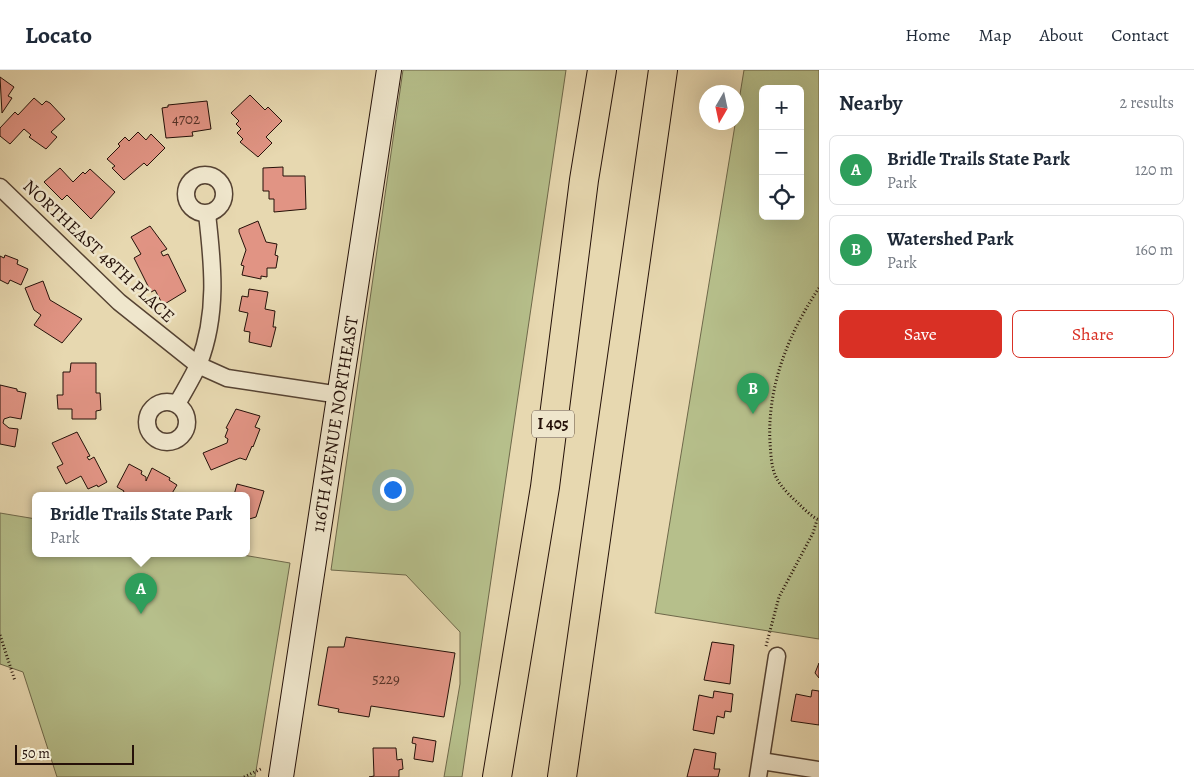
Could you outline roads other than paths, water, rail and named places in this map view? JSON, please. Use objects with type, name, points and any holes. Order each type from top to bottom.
[{"type":"highway","name":"I 405","points":[[497,777],[545,487],[584,180],[602,70]]},
{"type":"highway","points":[[562,777],[663,70]]},
{"type":"street","name":"116TH AVENUE NORTHEAST","points":[[273,772],[340,395],[389,70]]},
{"type":"street","name":"NORTHEAST 48TH PLACE","points":[[0,187],[119,302],[198,365],[227,378],[340,395]]},
{"type":"street","points":[[177,404],[198,365],[208,336],[214,290],[207,214]]},
{"type":"street","points":[[758,777],[778,656]]},
{"type":"street","points":[[761,760],[819,770]]},
{"type":"place","name":"Watershed Park","points":[[753,414]]},
{"type":"place","name":"Bridle Trails State Park","points":[[141,614]]}]
